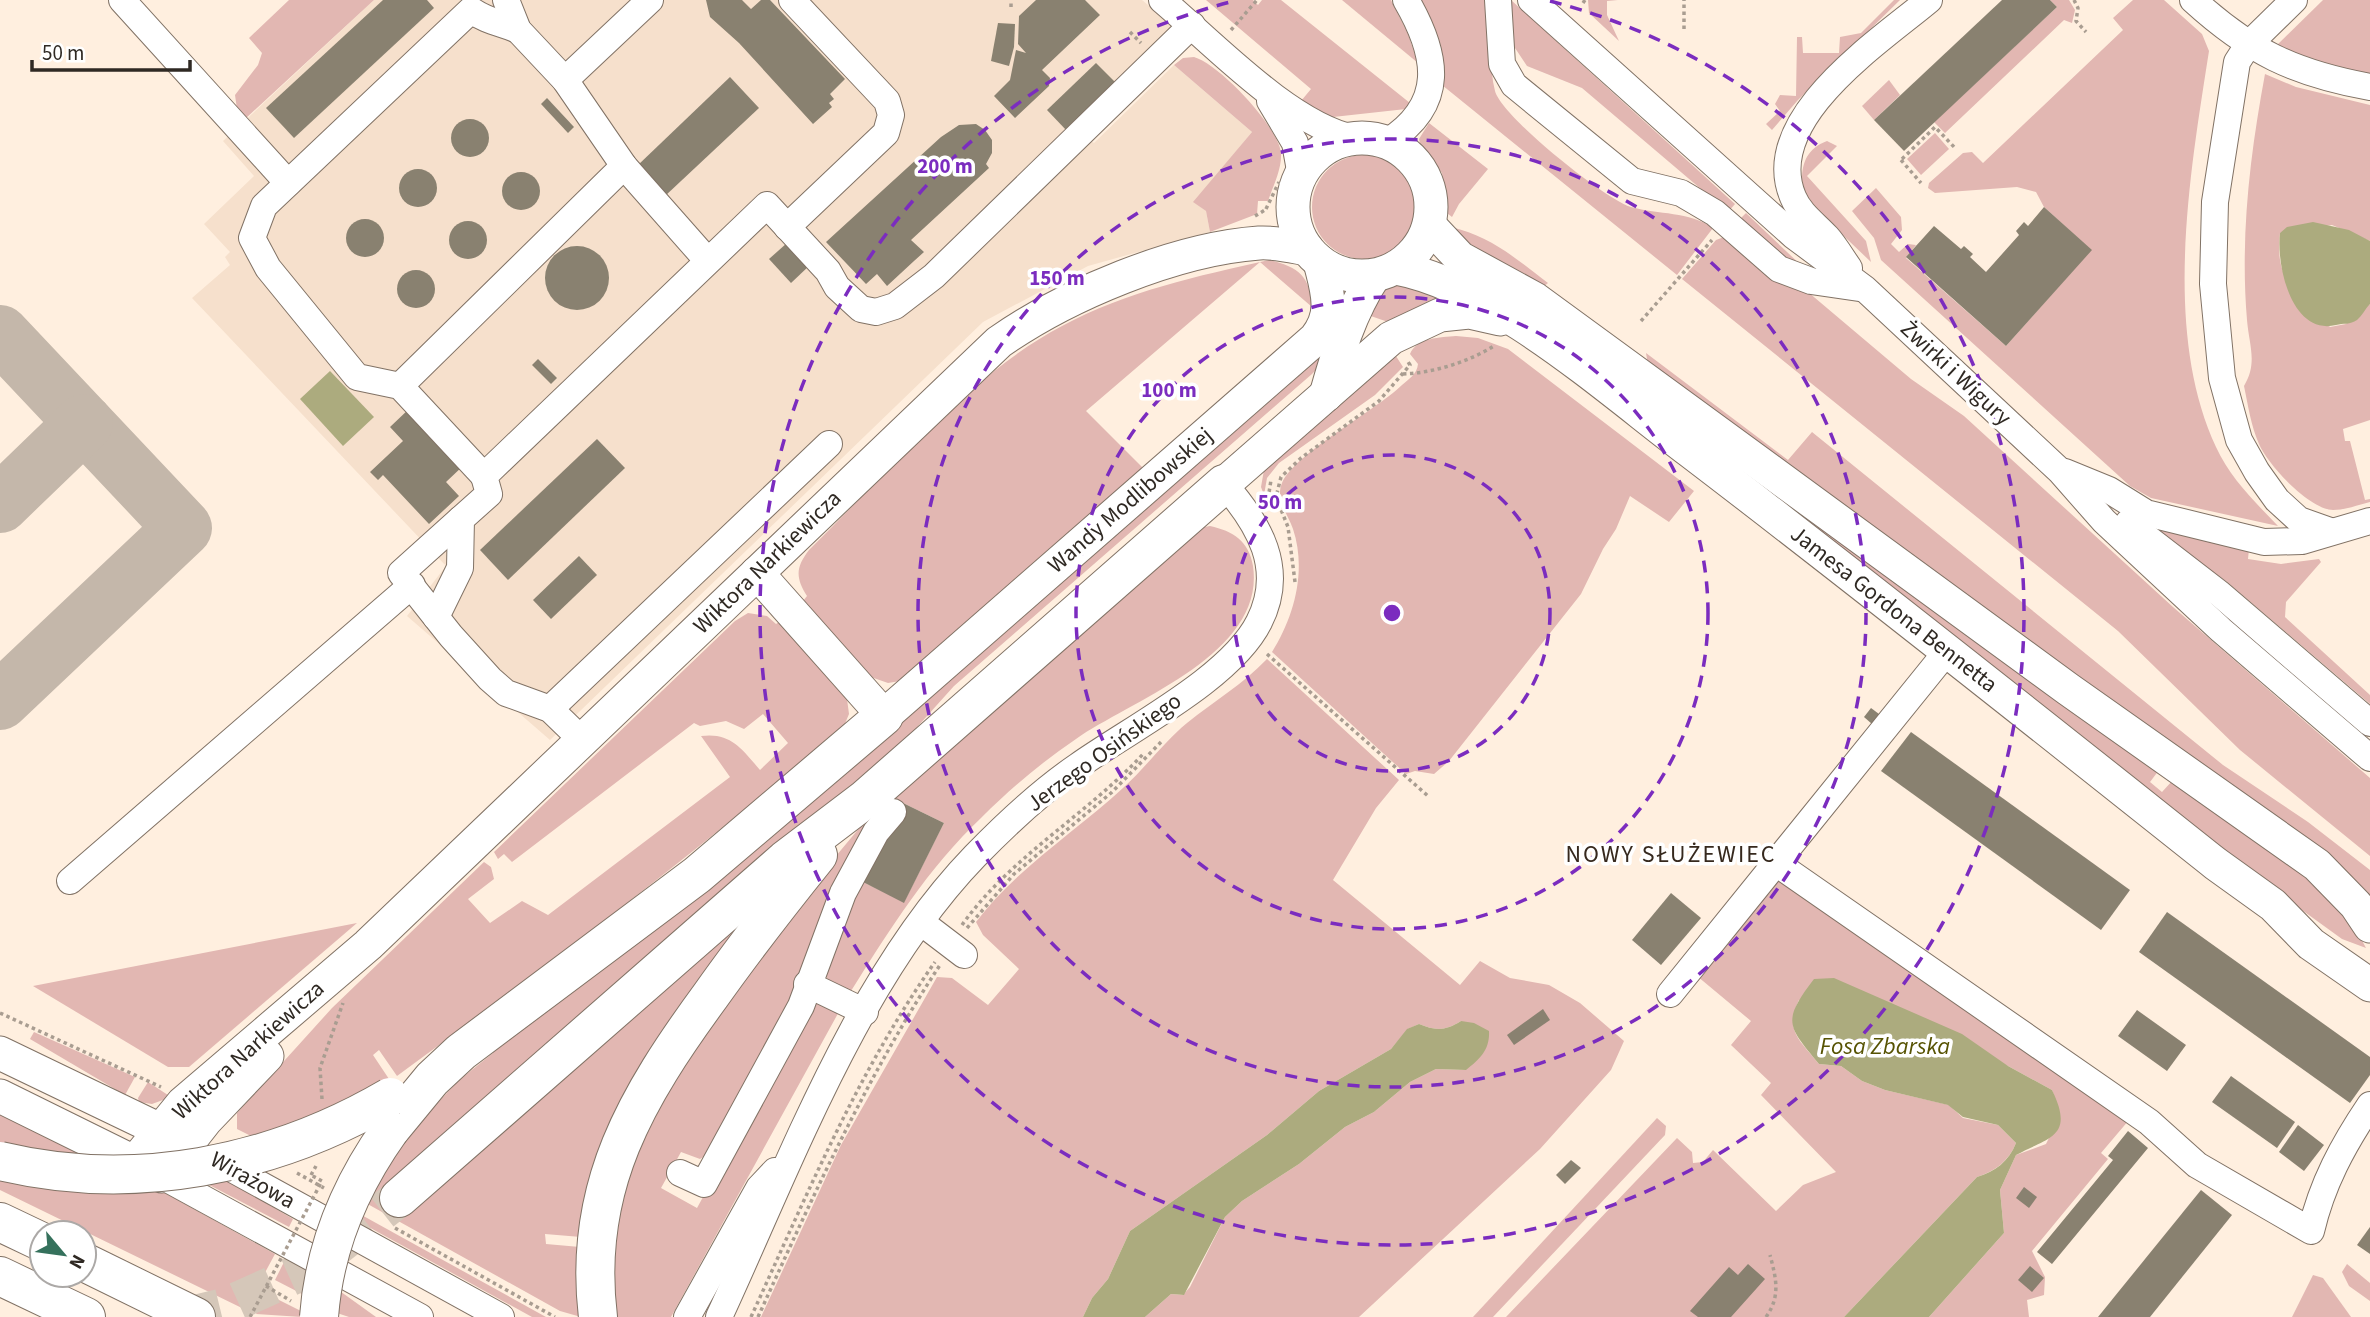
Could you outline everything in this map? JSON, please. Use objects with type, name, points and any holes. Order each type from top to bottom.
[{"type":"highway","points":[[598,1317],[595,1262],[600,1212],[607,1179],[640,1100],[680,1038],[757,931],[878,806],[1224,484]]},
{"type":"highway","points":[[308,1310],[324,1275],[339,1222],[390,1114],[461,1052],[697,875],[884,716]]},
{"type":"highway","points":[[399,1198],[785,860],[878,806]]},
{"type":"highway","points":[[0,1161],[96,1174],[199,1168],[390,1114]]},
{"type":"highway","points":[[0,1222],[28,1235]]},
{"type":"highway","points":[[98,1269],[196,1317]]},
{"type":"highway","points":[[0,1276],[86,1317]]},
{"type":"main road","points":[[1326,395],[1336,358],[1365,289],[1419,248],[1429,225],[1431,197],[1425,177],[1413,159],[1387,142],[1354,138],[1322,151],[1297,186],[1294,221],[1313,256],[1347,275],[1385,272]]},
{"type":"main road","name":"Wiktora Narkiewicza","points":[[1212,250],[1270,220],[1297,186]]},
{"type":"main road","name":"Jamesa Gordona Bennetta","points":[[1429,225],[1460,258],[1535,299],[2068,689],[2317,865],[2356,905],[2370,926]]},
{"type":"main road","name":"Wiktora Narkiewicza","points":[[148,1169],[173,1137],[368,945],[999,342],[1031,320],[1080,295],[1154,267],[1212,250],[1259,243],[1313,256]]},
{"type":"main road","name":"Wandy Modlibowskiej","points":[[884,716],[1315,339],[1324,326],[1329,306],[1313,256]]},
{"type":"main road","name":"Jamesa Gordona Bennetta","points":[[1385,272],[1424,273],[1476,297],[1511,333],[1948,650],[2273,905],[2311,944],[2370,985]]},
{"type":"main road","points":[[1224,484],[1391,338],[1440,315],[1469,312],[1511,333]]},
{"type":"main road","points":[[757,573],[884,716]]},
{"type":"main road","name":"Wirażowa","points":[[0,1053],[173,1137]]},
{"type":"main road","name":"Wirażowa","points":[[0,1096],[148,1169]]},
{"type":"street","points":[[122,0],[288,183]]},
{"type":"street","points":[[506,0],[518,30],[565,80],[624,166],[707,260]]},
{"type":"street","points":[[565,80],[650,0]]},
{"type":"street","points":[[787,227],[886,133],[891,115],[887,101],[792,0]]},
{"type":"street","points":[[1162,0],[1255,79],[1318,127],[1354,138]]},
{"type":"street","points":[[1387,142],[1416,119],[1426,102],[1432,75],[1427,44],[1406,0]]},
{"type":"street","points":[[1497,0],[1503,64],[1514,85],[1632,181],[1681,192],[1715,213],[1779,270],[1811,281],[1865,289]]},
{"type":"street","name":"Żwirki i Wigury","points":[[1531,0],[1794,236],[1865,289],[2060,471],[2123,540],[2221,630],[2370,758]]},
{"type":"street","points":[[1865,289],[1828,238],[1798,206],[1788,180],[1787,155],[1796,129],[1811,107],[1853,64],[1929,0]]},
{"type":"street","points":[[2193,0],[2248,45],[2314,75],[2370,88]]},
{"type":"street","points":[[2294,0],[2248,45],[2237,62],[2214,202],[2213,284],[2222,378],[2239,440],[2277,500],[2299,520],[2330,531]]},
{"type":"street","points":[[518,30],[500,23],[491,23],[466,5],[264,206],[252,238],[268,268],[357,377],[400,386],[484,476],[489,494],[401,573],[490,679],[506,692],[550,709],[582,740]]},
{"type":"street","points":[[484,476],[767,205],[828,271],[850,301],[861,309],[876,312],[895,306],[934,276],[1192,25]]},
{"type":"street","points":[[1255,79],[1296,143],[1297,186]]},
{"type":"street","points":[[400,386],[624,166]]},
{"type":"street","points":[[550,709],[829,444]]},
{"type":"street","points":[[2060,471],[2109,491],[2146,513],[2264,542],[2302,541],[2370,521]]},
{"type":"street","points":[[2060,471],[2220,594],[2370,723]]},
{"type":"street","name":"Jerzego Osińskiego","points":[[719,1317],[767,1214],[786,1160],[865,1012],[922,923],[972,859],[1033,800],[1206,679],[1254,632],[1269,588],[1269,556],[1257,527],[1224,484]]},
{"type":"street","points":[[436,617],[460,568],[463,550],[461,519]]},
{"type":"street","points":[[70,881],[197,774],[412,585]]},
{"type":"street","points":[[1670,994],[1948,650]]},
{"type":"street","points":[[680,1173],[704,1184],[801,1006],[843,893],[876,832],[878,806]]},
{"type":"street","points":[[1776,863],[2149,1122],[2197,1165],[2311,1231],[2319,1194],[2346,1142],[2370,1105]]},
{"type":"street","points":[[922,923],[955,948]]},
{"type":"street","points":[[807,984],[865,1012]]},
{"type":"street","name":"Wirażowa","points":[[173,1137],[501,1317]]},
{"type":"street","name":"Jerzego Osińskiego","points":[[687,1317],[759,1188],[786,1160]]},
{"type":"street","name":"Wirażowa","points":[[148,1169],[420,1317]]},
{"type":"path","points":[[1011,7],[1012,0]]},
{"type":"path","points":[[1684,0],[1684,29]]},
{"type":"path","points":[[2074,0],[2078,8],[2076,21],[2086,32]]},
{"type":"path","points":[[1922,183],[1901,159],[1935,127],[1956,149]]},
{"type":"path","points":[[1641,321],[1720,230]]},
{"type":"path","points":[[1402,374],[1422,374],[1483,353],[1511,333]]},
{"type":"path","points":[[1295,587],[1290,539],[1276,497],[1281,477],[1301,458],[1379,401],[1410,365],[1401,352]]},
{"type":"path","points":[[1273,509],[1267,497],[1274,474],[1294,456],[1301,458]]},
{"type":"path","points":[[1281,529],[1285,539],[1289,587]]},
{"type":"path","points":[[1258,655],[1265,646]]},
{"type":"path","points":[[1259,663],[1272,648]]},
{"type":"path","points":[[1267,654],[1428,796]]},
{"type":"path","points":[[758,1317],[857,1108],[905,1019],[1005,874],[1112,786],[1157,738]]},
{"type":"path","points":[[751,1317],[838,1131],[901,1015],[1014,874],[1121,785],[1166,738]]},
{"type":"path","points":[[323,1108],[319,1086],[320,1068],[344,998]]},
{"type":"path","points":[[0,1013],[164,1090]]},
{"type":"path","points":[[250,1317],[322,1181],[311,1174],[317,1162]]},
{"type":"path","points":[[1766,1317],[1772,1308],[1778,1286],[1770,1255]]},
{"type":"path","points":[[265,1286],[308,1310]]},
{"type":"shaded area","points":[[289,0],[374,0],[245,119],[237,109],[235,95],[258,65],[262,53],[249,38]]},
{"type":"shaded area","points":[[374,0],[1142,0],[1176,28],[1091,141],[1094,143],[1174,65],[1252,132],[1194,202],[1206,211],[1210,232],[1088,266],[983,322],[550,740],[407,616],[446,566],[192,298],[230,265],[225,257],[230,252],[204,224],[254,176],[223,141]],"holes":[[[787,243],[808,267],[791,282]]]},
{"type":"shaded area","points":[[1206,0],[1253,0],[1258,5],[1262,0],[1281,0],[1410,103],[1406,109],[1324,118],[1301,101],[1311,89]]},
{"type":"shaded area","points":[[1342,0],[1391,0],[1408,34],[1418,63]]},
{"type":"shaded area","points":[[1417,0],[1488,0],[1495,91],[1516,119],[1578,174],[1618,201],[1642,210],[1694,219],[1713,228],[1677,275],[1442,85]]},
{"type":"shaded area","points":[[1509,0],[1735,204],[1728,212],[1582,88],[1527,66],[1513,45]]},
{"type":"shaded area","points":[[1588,0],[1618,0],[1607,1],[1607,15],[1619,41],[1589,13]]},
{"type":"shaded area","points":[[1894,0],[1900,0],[1798,100],[1772,130],[1766,124],[1780,111],[1775,104],[1780,95],[1796,96],[1797,37],[1802,37],[1803,53],[1839,53],[1840,37],[1861,33]]},
{"type":"shaded area","points":[[2050,0],[2069,0],[2075,10],[2072,23],[2064,20],[1945,133],[1934,122],[2057,7]]},
{"type":"shaded area","points":[[2133,0],[2164,0],[2202,34],[2209,51],[2194,148],[2185,251],[2189,353],[2199,402],[2216,447],[2228,469],[2278,526],[2151,498],[2130,486],[1881,260],[1874,238],[1852,211],[1876,188],[1901,217],[1902,230],[1891,244],[1899,252],[1908,244],[1916,245],[1906,258],[2006,346],[2091,250],[2044,207],[2036,192],[2017,187],[1935,193],[1928,188],[1929,183],[1963,153],[1972,152],[1983,163],[2123,30],[2113,18]]},
{"type":"shaded area","points":[[2323,0],[2370,0],[2370,78],[2275,47]]},
{"type":"shaded area","points":[[1194,57],[1218,71],[1246,98],[1270,128],[1281,153],[1279,171],[1268,201],[1258,201],[1257,214],[1210,232],[1206,211],[1193,202],[1252,132],[1174,65],[1183,58]]},
{"type":"shaded area","points":[[2265,74],[2296,87],[2370,105],[2370,241],[2332,225],[2280,233],[2279,250],[2285,276],[2291,286],[2330,327],[2346,324],[2370,304],[2370,420],[2343,429],[2345,441],[2350,441],[2365,500],[2370,499],[2370,502],[2342,509],[2323,508],[2313,502],[2290,484],[2271,463],[2256,437],[2244,386],[2252,362],[2245,289],[2246,227],[2251,166]]},
{"type":"shaded area","points":[[1889,80],[1900,95],[1874,120],[1862,106]]},
{"type":"shaded area","points":[[1429,123],[1488,169],[1459,204],[1452,217],[1447,213],[1442,173],[1420,144],[1419,139]]},
{"type":"shaded area","points":[[1935,133],[1949,149],[1921,175],[1907,159]]},
{"type":"shaded area","points":[[1827,141],[1837,146],[1807,176],[1866,241],[1871,262],[1804,198],[1802,172],[1807,157],[1818,145]]},
{"type":"shaded area","points":[[1364,155],[1384,159],[1401,170],[1412,187],[1416,207],[1412,227],[1401,244],[1384,255],[1364,259],[1344,255],[1327,244],[1316,227],[1312,207],[1316,187],[1327,170],[1344,159]]},
{"type":"shaded area","points":[[1746,213],[1806,270],[1793,266],[1738,221]]},
{"type":"shaded area","points":[[1451,227],[1479,236],[1514,257],[1548,283],[1543,287],[1475,252]]},
{"type":"shaded area","points":[[1724,237],[1808,292],[1911,379],[1964,416],[2173,607],[2370,778],[2370,856],[2240,750],[2118,631],[1682,279],[1716,240]]},
{"type":"shaded area","points":[[1269,260],[1288,266],[1301,274],[1309,288],[1312,307],[1260,262]]},
{"type":"shaded area","points":[[1260,262],[1086,411],[1145,470],[900,681],[888,683],[868,676],[803,601],[807,596],[800,583],[799,567],[809,550],[962,398],[1029,346],[1062,326],[1112,303],[1163,286]]},
{"type":"shaded area","points":[[1404,284],[1447,301],[1391,323],[1365,314],[1386,288]]},
{"type":"shaded area","points":[[1456,336],[1478,338],[1508,349],[1694,491],[1669,522],[1630,496],[1616,529],[1581,594],[1449,761],[1434,774],[1415,771],[1406,774],[1272,652],[1292,609],[1299,561],[1293,529],[1281,501],[1280,489],[1290,471],[1303,458],[1389,396],[1412,376],[1418,364],[1410,354],[1413,349],[1430,339]]},
{"type":"shaded area","points":[[1330,338],[1328,357],[1312,374],[954,686],[741,923],[581,1237],[545,1234],[546,1244],[580,1247],[581,1317],[560,1311],[364,1202],[403,1140],[458,1081],[493,1053],[494,1048]]},
{"type":"shaded area","points":[[1582,348],[2159,770],[2150,782],[2162,792],[2173,780],[2280,854],[2330,897],[2350,921],[2366,948],[2342,939],[2248,871]]},
{"type":"shaded area","points":[[1394,353],[1403,367],[1375,395],[1279,463],[1267,478],[1264,495],[1261,487],[1264,470]]},
{"type":"shaded area","points":[[1646,353],[1788,460],[1812,432],[2223,765],[2308,822],[2370,870],[2370,900],[2124,713],[1648,365]]},
{"type":"shaded area","points":[[1210,526],[1233,534],[1244,544],[1251,557],[1251,597],[1239,625],[1217,649],[1190,671],[1076,739],[1039,766],[993,806],[927,878],[851,991],[829,983],[822,966],[863,882],[904,902],[944,823],[903,803],[714,1150],[700,1159],[681,1152],[661,1188],[697,1208],[808,1006],[822,1000],[841,1008],[671,1317],[613,1317],[610,1299],[621,1179],[658,1096],[811,886],[866,820],[1199,528]]},
{"type":"shaded area","points":[[2150,526],[2249,549],[2248,559],[2281,564],[2319,559],[2321,562],[2286,602],[2285,617],[2370,695],[2370,704],[2227,582]]},
{"type":"shaded area","points":[[748,613],[767,616],[776,624],[783,619],[847,699],[849,714],[844,726],[624,905],[397,1076],[379,1050],[373,1055],[391,1082],[259,1140],[237,1129],[237,1113],[332,1008],[484,862],[491,867],[494,879],[468,899],[490,923],[522,901],[548,915],[730,777],[701,736],[728,739],[760,770],[788,743],[763,714],[744,729],[726,721],[700,726],[694,723],[512,862],[504,854],[498,859],[494,852],[735,621]]},
{"type":"shaded area","points":[[1267,659],[1399,780],[1376,808],[1333,880],[1460,985],[1480,961],[1510,978],[1549,985],[1580,1003],[1624,1041],[1611,1070],[1540,1149],[1359,1317],[1145,1317],[1171,1294],[1183,1295],[1190,1287],[1225,1217],[1242,1201],[1299,1164],[1345,1127],[1374,1112],[1410,1082],[1436,1069],[1466,1070],[1461,1021],[1445,1028],[1436,1029],[1419,1024],[1408,1029],[1391,1049],[1319,1091],[1267,1135],[1130,1231],[1108,1279],[1092,1298],[1083,1317],[761,1317],[841,1145],[937,977],[952,978],[988,1005],[1019,969],[983,935],[976,922],[1009,885],[1123,788],[1179,730]]},
{"type":"shaded area","points":[[1779,878],[2129,1120],[2101,1153],[2108,1159],[2032,1251],[2045,1277],[2044,1295],[2027,1300],[2029,1317],[1929,1317],[2004,1233],[2000,1190],[2016,1155],[2046,1144],[2058,1113],[2052,1090],[2008,1066],[1799,1000],[1793,1020],[1796,1035],[1819,1064],[1841,1066],[1862,1081],[1885,1090],[1949,1105],[1963,1118],[1998,1125],[2016,1143],[2009,1155],[1995,1169],[1977,1177],[1844,1317],[1506,1317],[1677,1138],[1692,1152],[1693,1163],[1703,1162],[1713,1150],[1776,1211],[1803,1185],[1836,1172],[1761,1095],[1771,1083],[1731,1045],[1751,1021],[1697,976]]},
{"type":"shaded area","points":[[357,923],[189,1067],[168,1067],[33,986]]},
{"type":"shaded area","points":[[34,1032],[135,1077],[125,1095],[30,1039]]},
{"type":"shaded area","points":[[148,1082],[171,1097],[152,1104],[139,1102],[138,1098]]},
{"type":"shaded area","points":[[0,1112],[93,1156],[0,1146]]},
{"type":"shaded area","points":[[1657,1118],[1666,1126],[1665,1135],[1493,1317],[1473,1317]]},
{"type":"shaded area","points":[[0,1174],[156,1188],[275,1254],[261,1280],[258,1272],[244,1278],[252,1297],[246,1310],[98,1238],[98,1219],[59,1219],[0,1190]]},
{"type":"shaded area","points":[[218,1175],[293,1219],[289,1227],[198,1179]]},
{"type":"shaded area","points":[[358,1213],[546,1317],[532,1317],[356,1220]]},
{"type":"shaded area","points":[[285,1260],[308,1274],[306,1296],[275,1280]]},
{"type":"shaded area","points":[[2347,1264],[2370,1283],[2370,1301],[2349,1286],[2342,1272]]},
{"type":"shaded area","points":[[2313,1275],[2323,1278],[2351,1317],[2292,1317]]},
{"type":"shaded area","points":[[337,1289],[376,1317],[349,1317],[334,1312]]},
{"type":"shaded area","points":[[267,1294],[303,1312],[302,1317],[256,1314]]},
{"type":"water","points":[[2313,222],[2349,230],[2370,241],[2370,304],[2354,322],[2321,325],[2308,320],[2297,309],[2290,295],[2281,262],[2280,233],[2287,227]]},
{"type":"water","points":[[330,371],[374,417],[343,446],[300,399]]},
{"type":"water","name":"Fosa Zbarska","points":[[1834,978],[1962,1034],[2008,1066],[2052,1090],[2058,1106],[2061,1117],[2055,1133],[2016,1155],[2000,1190],[2004,1233],[1929,1317],[1844,1317],[1977,1177],[1995,1169],[2005,1160],[2016,1143],[1998,1125],[1963,1117],[1948,1105],[1885,1090],[1862,1081],[1841,1066],[1819,1064],[1795,1032],[1793,1015],[1803,993],[1814,979]]},
{"type":"water","points":[[1461,1021],[1474,1023],[1489,1031],[1486,1049],[1476,1062],[1466,1070],[1436,1069],[1410,1082],[1374,1112],[1345,1127],[1299,1164],[1242,1201],[1225,1217],[1184,1295],[1171,1294],[1145,1317],[1083,1317],[1092,1298],[1108,1279],[1130,1231],[1267,1135],[1319,1091],[1391,1049],[1407,1029],[1419,1024],[1436,1029],[1445,1028]]},
{"type":"building","points":[[383,0],[427,0],[434,8],[294,138],[266,108]]},
{"type":"building","points":[[706,0],[742,0],[751,9],[761,0],[770,0],[845,79],[830,94],[834,99],[829,103],[832,107],[813,124],[739,43],[710,17]]},
{"type":"building","points":[[1036,0],[1085,0],[1100,15],[1042,70],[1050,78],[1049,86],[1015,118],[994,96],[1010,80],[1016,50],[1026,53],[1018,44],[1019,16]]},
{"type":"building","points":[[2002,0],[2050,0],[2057,7],[1904,151],[1874,120]]},
{"type":"building","points":[[998,23],[1015,24],[1014,47],[1009,66],[991,61]]},
{"type":"building","points":[[1096,63],[1116,83],[1067,131],[1047,110]]},
{"type":"building","points":[[730,77],[759,108],[665,196],[637,166]]},
{"type":"building","points":[[547,98],[574,127],[568,133],[541,104]]},
{"type":"building","points":[[470,119],[483,125],[489,138],[483,151],[470,157],[457,151],[451,138],[457,125]]},
{"type":"building","points":[[976,124],[985,130],[992,140],[992,153],[986,164],[989,168],[911,240],[924,252],[887,286],[877,274],[866,284],[826,242],[941,137],[959,125]]},
{"type":"building","points":[[418,169],[431,175],[437,188],[431,201],[418,207],[405,201],[399,188],[405,175]]},
{"type":"building","points":[[521,172],[534,178],[540,191],[534,204],[521,210],[508,204],[502,191],[508,178]]},
{"type":"building","points":[[2044,207],[2092,250],[2006,346],[1906,257],[1934,226],[1961,249],[1964,246],[1973,254],[1970,257],[1986,272],[2019,235],[2016,231],[2024,222],[2028,226]]},
{"type":"building","points":[[365,219],[378,225],[384,238],[378,251],[365,257],[352,251],[346,238],[352,225]]},
{"type":"building","points":[[468,221],[481,227],[487,240],[481,253],[468,259],[455,253],[449,240],[455,227]]},
{"type":"building","points":[[787,243],[809,266],[791,283],[769,259]]},
{"type":"building","points":[[577,246],[595,252],[603,260],[609,278],[603,296],[595,304],[577,310],[559,304],[551,296],[545,278],[551,260],[559,252]]},
{"type":"building","points":[[416,270],[429,276],[435,289],[429,302],[416,308],[403,302],[397,289],[403,276]]},
{"type":"building","points":[[538,359],[557,378],[551,384],[532,365]]},
{"type":"building","points":[[410,408],[464,465],[446,482],[459,496],[429,524],[383,475],[378,480],[370,472],[403,441],[390,427]]},
{"type":"building","points":[[597,439],[625,468],[508,580],[480,550]]},
{"type":"building","points":[[579,556],[597,575],[551,619],[533,600]]},
{"type":"building","points":[[1871,708],[1879,714],[1872,724],[1864,717]]},
{"type":"building","points":[[1911,732],[2130,890],[2101,930],[1881,771]]},
{"type":"building","points":[[903,803],[944,823],[904,903],[863,882]]},
{"type":"building","points":[[1671,893],[1701,918],[1661,965],[1632,940]]},
{"type":"building","points":[[2167,912],[2370,1057],[2370,1075],[2350,1103],[2139,952]]},
{"type":"building","points":[[1543,1009],[1550,1020],[1514,1045],[1507,1035]]},
{"type":"building","points":[[2137,1010],[2186,1045],[2167,1071],[2118,1036]]},
{"type":"building","points":[[2231,1076],[2295,1122],[2277,1148],[2212,1102]]},
{"type":"building","points":[[2298,1125],[2324,1145],[2304,1171],[2279,1152]]},
{"type":"building","points":[[2128,1131],[2148,1148],[2052,1264],[2037,1252],[2113,1160],[2108,1156]]},
{"type":"building","points":[[1571,1160],[1581,1168],[1565,1184],[1556,1175]]},
{"type":"building","points":[[2024,1187],[2037,1197],[2029,1208],[2016,1198]]},
{"type":"building","points":[[2201,1190],[2232,1215],[2150,1317],[2098,1317]]},
{"type":"building","points":[[2370,1227],[2370,1254],[2357,1245]]},
{"type":"building","points":[[1748,1264],[1765,1279],[1731,1317],[1698,1317],[1690,1311],[1729,1267],[1738,1275]]},
{"type":"building","points":[[2030,1266],[2044,1278],[2032,1292],[2018,1280]]},
{"type":"taxiway","points":[[0,334],[183,528],[0,701]]},
{"type":"taxiway","points":[[0,504],[84,423]]},
{"type":"tunnel","points":[[183,1317],[224,1307],[308,1269],[399,1198]]},
{"type":"district","name":"NOWY SŁUŻEWIEC","points":[[1671,854]]}]
